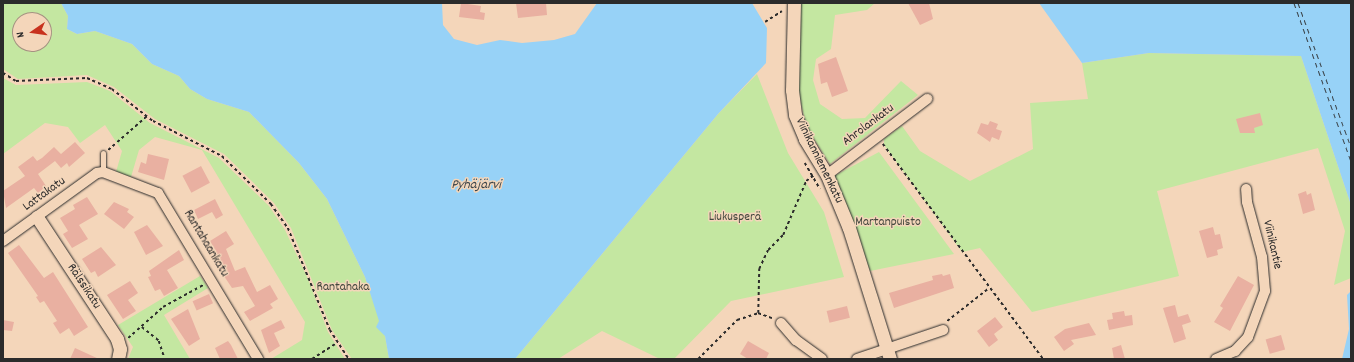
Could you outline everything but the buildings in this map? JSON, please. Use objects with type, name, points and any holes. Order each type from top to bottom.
[{"type":"street","name":"Viinikanniemenkatu","points":[[789,6],[793,105],[799,127],[827,175],[849,228],[889,355]]},
{"type":"street","name":"Ahrolankatu","points":[[827,175],[927,99]]},
{"type":"street","name":"Lattakatu","points":[[3,241],[97,173],[103,172]]},
{"type":"street","name":"Rantahaankatu","points":[[103,172],[158,193],[258,359]]},
{"type":"street","name":"Viinikantie","points":[[1216,359],[1235,352],[1248,336],[1265,291],[1262,257],[1247,202],[1246,189]]},
{"type":"street","name":"Rälssikatu","points":[[37,217],[120,344]]},
{"type":"street","points":[[781,323],[796,340],[822,359]]},
{"type":"street","points":[[856,359],[889,355],[943,330]]},
{"type":"street","points":[[118,359],[120,344]]},
{"type":"lane","points":[[103,153],[103,172]]},
{"type":"path","points":[[765,22],[789,6]]},
{"type":"path","points":[[3,73],[16,81],[87,78],[112,89],[147,116],[222,156],[271,204],[288,228],[337,342],[349,359]]},
{"type":"path","points":[[103,153],[116,145],[147,116]]},
{"type":"path","points":[[877,136],[1043,359]]},
{"type":"path","points":[[758,313],[759,269],[768,250],[783,235],[806,181],[813,176]]},
{"type":"path","points":[[120,344],[142,328],[163,307],[211,280]]},
{"type":"path","points":[[943,330],[951,316],[990,288]]},
{"type":"path","points":[[698,359],[737,320],[758,313],[781,323]]},
{"type":"path","points":[[142,328],[159,341],[165,359]]},
{"type":"path","points":[[312,359],[337,342]]},
{"type":"green space","name":"Rantahaka","points":[[3,3],[61,3],[68,16],[67,29],[77,34],[95,31],[132,44],[152,64],[179,76],[190,89],[207,99],[249,112],[299,163],[327,199],[365,277],[385,336],[389,359],[352,359],[332,330],[291,228],[274,203],[224,154],[155,119],[114,87],[87,75],[18,79],[3,69]]},
{"type":"green space","points":[[801,3],[875,3],[867,10],[835,15],[831,49],[816,59],[813,80],[820,104],[842,119],[865,118],[901,81],[918,95],[830,164],[807,128],[797,87]]},
{"type":"green space","points":[[1149,53],[1301,56],[1351,205],[1351,278],[1334,285],[1345,231],[1318,148],[1157,191],[1179,276],[1032,312],[980,248],[962,252],[884,145],[884,139],[902,126],[920,151],[970,181],[1033,149],[1030,103],[1088,99],[1082,63]]},
{"type":"green space","name":"Liukusperä","points":[[757,74],[788,153],[824,212],[844,277],[731,301],[674,359],[660,359],[602,331],[558,359],[515,359],[718,114]]},
{"type":"green space","name":"Rantahaka","points":[[3,78],[16,85],[87,82],[110,91],[150,123],[219,158],[269,206],[285,230],[308,279],[328,332],[345,359],[271,359],[302,340],[305,322],[202,150],[155,137],[139,150],[131,177],[116,172],[122,151],[105,125],[80,143],[68,127],[45,123],[3,154]]},
{"type":"green space","name":"Martanpuisto","points":[[879,152],[954,254],[870,271],[834,176]]},
{"type":"green space","points":[[200,276],[208,288],[164,315],[190,359],[128,359],[133,347],[118,325]]},
{"type":"water","name":"Pyhäjärvi","points":[[61,3],[442,3],[443,25],[454,39],[477,45],[500,40],[522,43],[554,40],[575,34],[597,3],[752,3],[767,28],[766,63],[718,114],[515,359],[389,359],[385,336],[376,327],[379,321],[365,277],[327,199],[299,163],[249,112],[207,99],[190,89],[179,76],[152,64],[132,44],[95,31],[77,34],[67,29],[68,16]]},
{"type":"water","points":[[1039,3],[1351,3],[1351,205],[1301,56],[1149,53],[1082,63]]},
{"type":"water","points":[[1351,291],[1351,359],[1342,359],[1349,329],[1347,295]]},
{"type":"ferry route","points":[[1294,3],[1351,161]]},
{"type":"ferry route","points":[[1298,3],[1351,147]]}]
